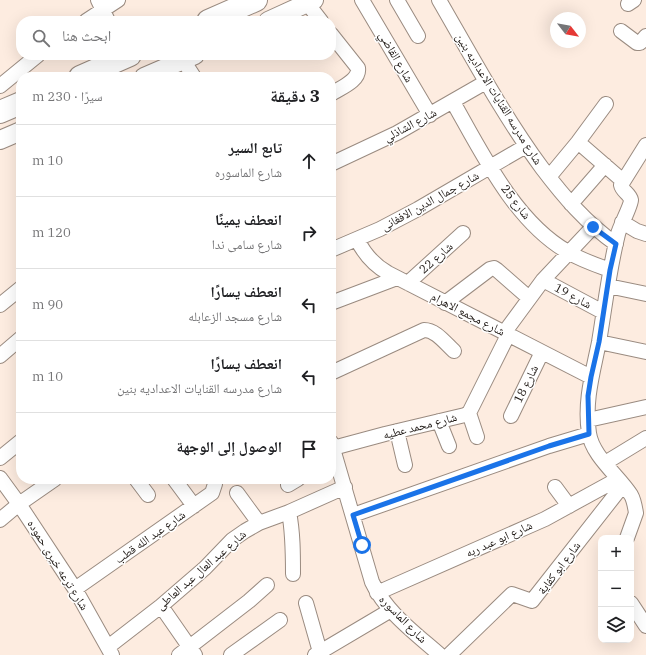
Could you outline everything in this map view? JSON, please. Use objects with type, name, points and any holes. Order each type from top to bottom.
[{"type":"main road","points":[[219,16],[256,0]]},
{"type":"main road","points":[[91,72],[117,60]]},
{"type":"street","points":[[94,16],[118,0]]},
{"type":"street","name":"شارع القاضي","points":[[362,0],[430,115]]},
{"type":"street","points":[[397,0],[418,36]]},
{"type":"street","name":"شارع مدرسه القنايات الاعداديه بنين","points":[[439,0],[486,82],[526,146],[570,204],[593,227],[616,244]]},
{"type":"street","points":[[279,16],[311,2],[318,16]]},
{"type":"street","points":[[621,31],[637,43],[640,43],[646,36]]},
{"type":"street","points":[[336,40],[358,68],[358,74],[355,79],[336,91]]},
{"type":"street","points":[[17,72],[32,60]]},
{"type":"street","points":[[156,72],[184,60]]},
{"type":"street","points":[[190,60],[193,72]]},
{"type":"street","points":[[0,86],[16,73]]},
{"type":"street","name":"شارع الشاذلي","points":[[336,162],[398,133],[486,82]]},
{"type":"street","name":"شارع 25","points":[[453,102],[490,167],[517,207],[549,239],[568,252],[610,270]]},
{"type":"street","points":[[549,177],[578,142],[606,104]]},
{"type":"street","points":[[0,140],[16,133]]},
{"type":"street","points":[[578,142],[623,181]]},
{"type":"street","points":[[628,535],[641,509],[594,447],[589,434],[588,396],[599,342],[610,270],[622,222],[630,200],[621,185],[646,145]]},
{"type":"street","name":"شارع جمال الدين الافغانى","points":[[336,248],[380,229],[418,209],[526,146]]},
{"type":"street","points":[[570,204],[605,165]]},
{"type":"street","points":[[622,222],[637,231],[646,234]]},
{"type":"street","name":"شارع محمد عطيه","points":[[336,451],[397,431],[469,413],[506,334],[529,298],[568,252],[593,227]]},
{"type":"street","name":"شارع 22","points":[[402,280],[463,233]]},
{"type":"street","name":"شارع مجمع الاهرام","points":[[357,239],[362,249],[382,270],[591,377]]},
{"type":"street","points":[[445,302],[490,269],[494,268],[529,298]]},
{"type":"street","points":[[336,301],[402,280]]},
{"type":"street","name":"شارع 19","points":[[543,280],[603,312]]},
{"type":"street","points":[[608,286],[646,294]]},
{"type":"street","points":[[0,305],[16,292]]},
{"type":"street","points":[[336,371],[424,330],[430,330],[435,333],[454,350]]},
{"type":"street","points":[[0,356],[16,342]]},
{"type":"street","points":[[599,342],[646,352]]},
{"type":"street","name":"شارع 18","points":[[511,416],[542,352]]},
{"type":"street","points":[[588,420],[646,407]]},
{"type":"street","points":[[469,413],[477,438]]},
{"type":"street","points":[[440,421],[448,446]]},
{"type":"street","points":[[397,431],[405,465]]},
{"type":"street","points":[[353,515],[549,446],[589,434]]},
{"type":"street","points":[[605,463],[646,438]]},
{"type":"street","points":[[0,458],[16,445]]},
{"type":"street","name":"شارع الماسوره","points":[[336,461],[372,582],[377,593],[391,610],[440,655]]},
{"type":"street","name":"شارع ترعه خيرى حموده","points":[[0,478],[75,589],[110,651]]},
{"type":"street","name":"شارع ابو عبد ربه","points":[[377,593],[532,525],[620,482]]},
{"type":"street","name":"شارع ابو كفاية","points":[[449,655],[512,594],[532,601],[620,482]]},
{"type":"street","points":[[0,520],[19,504],[48,484]]},
{"type":"street","points":[[140,484],[148,495]]},
{"type":"street","points":[[178,484],[194,506]]},
{"type":"street","name":"شارع عبد الله قطب","points":[[75,589],[212,493],[215,484]]},
{"type":"street","name":"شارع عبد العال عبد العاطى","points":[[110,651],[205,568],[232,540],[259,523],[289,512],[345,487]]},
{"type":"street","points":[[555,487],[569,506]]},
{"type":"street","points":[[237,493],[259,523]]},
{"type":"street","points":[[289,512],[293,544],[293,574]]},
{"type":"street","points":[[161,606],[188,652],[267,585]]},
{"type":"street","points":[[306,603],[317,654],[391,610]]},
{"type":"street","points":[[634,606],[644,617]]},
{"type":"street","points":[[231,655],[280,620]]},
{"type":"route","points":[[362,545],[353,515],[549,446],[589,434],[588,396],[616,244],[593,227]]}]
